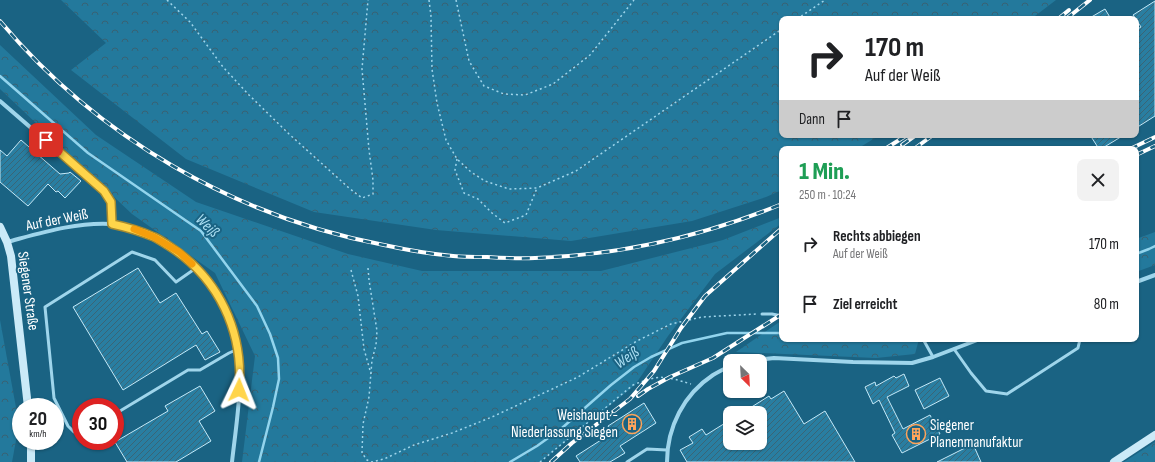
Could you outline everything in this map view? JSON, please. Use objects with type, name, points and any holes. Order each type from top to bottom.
[{"type":"main road","name":"Siegener Straße","points":[[0,227],[7,242],[11,256],[27,398]]},
{"type":"main road","points":[[1114,462],[1155,435]]},
{"type":"main road","points":[[31,450],[31,462]]},
{"type":"street","points":[[0,100],[104,191],[111,202],[112,224]]},
{"type":"street","name":"Auf der Weiß","points":[[7,242],[51,231],[89,224],[112,224],[130,228],[154,237],[179,252],[197,268],[219,296],[232,322],[238,349],[240,378],[232,462]]},
{"type":"street","points":[[1139,281],[1155,275]]},
{"type":"street","points":[[767,359],[853,362],[912,362],[933,357],[972,342]]},
{"type":"street","points":[[667,462],[669,435],[677,414],[699,386],[714,374],[723,370]]},
{"type":"lane","points":[[72,430],[68,426],[54,398],[45,307],[132,252],[155,260],[176,282],[197,268]]},
{"type":"lane","points":[[762,314],[779,315]]},
{"type":"lane","points":[[925,342],[933,357]]},
{"type":"lane","points":[[954,349],[986,391],[1007,394],[1078,348],[1079,342]]},
{"type":"lane","points":[[124,409],[188,370],[200,370],[229,352],[238,349]]},
{"type":"lane","points":[[627,462],[647,449],[667,450]]},
{"type":"path","points":[[167,0],[190,22],[223,67],[249,95],[289,134],[362,198],[373,194],[373,180],[362,68],[368,0]]},
{"type":"path","points":[[429,0],[431,16],[432,69],[437,103],[446,140],[457,159],[472,172],[485,181],[509,189],[538,188],[576,171],[779,31]]},
{"type":"path","points":[[456,0],[469,61],[484,86],[504,94],[525,95],[553,84],[590,55],[634,0]]},
{"type":"path","points":[[801,16],[825,0]]},
{"type":"path","points":[[457,159],[455,170],[464,193],[478,199],[505,223],[526,215],[538,188]]},
{"type":"path","points":[[368,268],[377,331],[376,345],[372,360],[369,397],[363,424],[362,453],[367,460],[372,462],[384,459],[414,445],[452,433],[492,417],[578,377],[637,341],[671,324],[702,317],[762,314]]},
{"type":"path","points":[[351,270],[358,296],[364,349],[371,376]]},
{"type":"path","points":[[540,462],[633,386],[648,379],[670,377],[699,386]]},
{"type":"green space","points":[[61,0],[1056,0],[1035,16],[779,16],[779,138],[875,138],[862,146],[779,146],[779,191],[692,221],[571,241],[436,230],[314,212],[186,159],[71,70],[106,43]]},
{"type":"green space","points":[[0,45],[96,135],[196,202],[348,254],[422,271],[601,271],[723,240],[779,218],[779,225],[715,274],[668,336],[635,385],[540,462],[242,462],[255,356],[215,273],[132,214],[0,89]]},
{"type":"green space","points":[[1155,232],[1155,265],[1139,271],[1139,238]]},
{"type":"green space","points":[[0,320],[14,398],[12,398],[12,450],[14,450],[12,462],[0,462]]},
{"type":"green space","points":[[779,322],[779,342],[918,342],[915,354],[876,358],[736,352]]},
{"type":"green space","points":[[1155,442],[1155,462],[1124,462]]},
{"type":"building","points":[[1155,1],[1155,116],[1139,126],[1139,28],[1141,27],[1139,24],[1139,16],[1133,15]]},
{"type":"building","points":[[1105,9],[1109,16],[1093,16]]},
{"type":"building","points":[[1092,138],[1119,138],[1106,146],[1097,146]]},
{"type":"building","points":[[21,140],[60,174],[70,172],[81,181],[65,198],[48,184],[28,206],[0,182],[0,150],[7,156]]},
{"type":"building","points":[[138,268],[160,303],[176,293],[202,334],[207,331],[220,352],[205,360],[196,345],[123,390],[73,307]]},
{"type":"building","points":[[904,374],[909,386],[887,397],[903,429],[930,415],[940,434],[902,453],[892,435],[895,433],[879,400],[873,404],[865,387],[875,382],[876,386],[894,376],[896,378]]},
{"type":"building","points":[[940,378],[949,396],[924,409],[915,390]]},
{"type":"building","points":[[200,386],[215,411],[199,421],[211,441],[176,462],[127,462],[120,450],[124,450],[124,437],[168,411],[165,406]]},
{"type":"building","points":[[784,391],[804,424],[825,411],[855,462],[687,462],[680,450],[693,443],[689,437],[702,429],[706,435],[723,424],[723,450],[767,450],[767,406],[753,406],[769,396],[771,399]]},
{"type":"building","points":[[644,403],[656,423],[620,446],[625,453],[610,462],[580,462],[576,456],[612,433],[608,426]]},
{"type":"building","points":[[973,444],[981,462],[937,462]]},
{"type":"waterway","name":"Weiß","points":[[0,76],[88,153],[201,231],[257,306],[270,334],[278,358],[279,379],[259,462]]},
{"type":"waterway","name":"Weiß","points":[[1139,253],[1155,246]]},
{"type":"waterway","name":"Weiß","points":[[510,462],[537,446],[562,428],[611,385],[634,367],[651,357],[682,343],[727,333],[779,333]]},
{"type":"railway","points":[[1070,16],[1090,0]]},
{"type":"railway","points":[[1062,16],[1069,10]]},
{"type":"railway","points":[[0,21],[38,63],[80,101],[125,135],[173,166],[223,192],[275,214],[329,232],[384,245],[444,255],[511,258],[567,256],[630,248],[691,235],[752,216],[779,205]]},
{"type":"railway","points":[[1136,146],[1155,137]]},
{"type":"railway","points":[[890,146],[902,138]]},
{"type":"railway","points":[[902,145],[912,138]]},
{"type":"railway","points":[[918,146],[929,138]]},
{"type":"railway","points":[[1139,154],[1155,146]]},
{"type":"railway","points":[[551,462],[572,443],[630,399],[654,371],[681,328],[705,296],[779,231]]},
{"type":"railway","points":[[638,396],[670,377],[713,358],[779,316]]},
{"type":"slow traffic","points":[[134,229],[154,237],[179,252],[192,264]]},
{"type":"place","name":"Weishaupt - Niederlassung Siegen","points":[[632,424]]},
{"type":"place","name":"Siegener Planenmanufaktur","points":[[916,434]]},
{"type":"route","points":[[46,140],[104,191],[111,202],[112,224],[130,228],[154,237],[179,252],[204,276],[219,296],[232,322],[238,349],[240,378],[239,390]]}]
